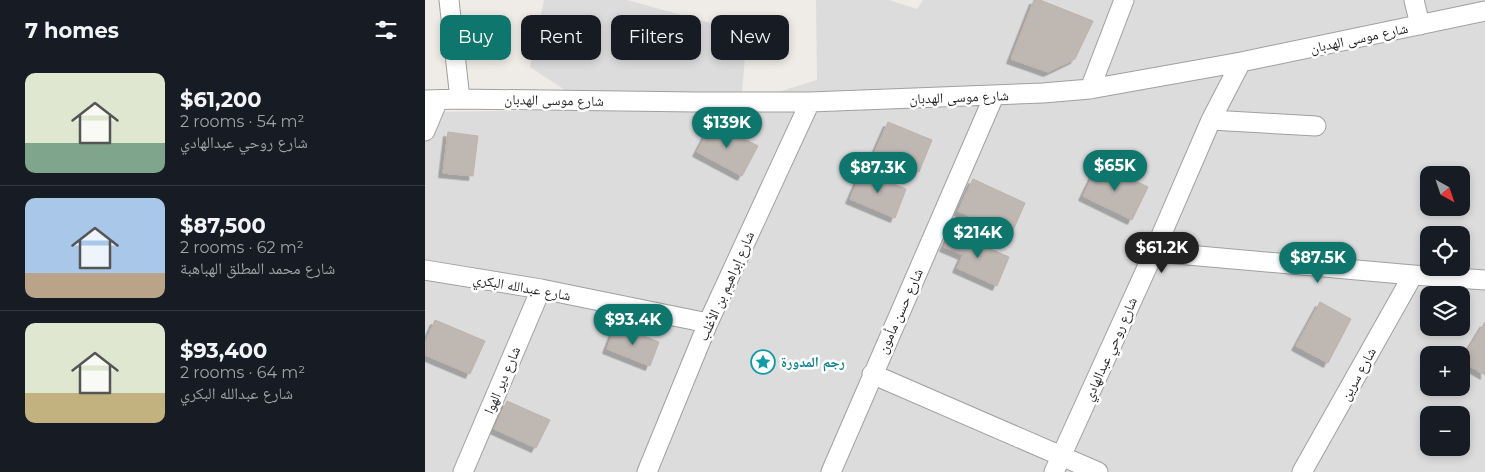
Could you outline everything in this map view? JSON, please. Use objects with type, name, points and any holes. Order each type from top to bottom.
[{"type":"street","points":[[1090,90],[1124,0]]},
{"type":"street","points":[[1415,0],[1419,25]]},
{"type":"street","points":[[447,2],[460,99]]},
{"type":"street","name":"شارع موسى الهدبان","points":[[431,100],[810,102],[994,96],[1090,90],[1241,62],[1485,11]]},
{"type":"street","name":"شارع روحي عبدالهادي","points":[[1058,464],[1154,252],[1211,120],[1241,62]]},
{"type":"street","name":"شارع حسن مأمون","points":[[831,472],[994,96]]},
{"type":"street","points":[[425,131],[431,100]]},
{"type":"street","name":"شارع إبراهيم بن الأغلب","points":[[647,472],[707,323],[810,102]]},
{"type":"street","points":[[1211,120],[1316,126]]},
{"type":"street","points":[[1154,252],[1413,276],[1485,280]]},
{"type":"street","name":"شارع عبدالله البكري","points":[[425,270],[541,289],[707,323]]},
{"type":"street","name":"شارع سرين","points":[[1302,472],[1413,276]]},
{"type":"street","name":"شارع دير الهوا","points":[[463,472],[541,289]]},
{"type":"street","points":[[872,374],[1058,464],[1098,472]]},
{"type":"shaded area","points":[[544,0],[627,0],[682,15],[611,15],[611,60],[701,60],[701,20],[711,23],[711,60],[745,60],[741,104],[817,80],[816,0],[889,0],[917,9],[923,0],[1485,0],[1485,472],[425,472],[425,112],[595,110],[530,67],[531,60],[601,60],[601,15],[541,15]]},
{"type":"building","points":[[1034,0],[1040,0],[1093,21],[1075,59],[1048,72],[1011,59]]},
{"type":"building","points":[[888,122],[932,140],[919,172],[874,154]]},
{"type":"building","points":[[712,123],[758,146],[742,176],[697,152]]},
{"type":"building","points":[[448,132],[478,136],[473,176],[443,173]]},
{"type":"building","points":[[1099,163],[1148,187],[1132,220],[1083,196]]},
{"type":"building","points":[[862,171],[906,189],[895,218],[850,199]]},
{"type":"building","points":[[973,179],[1025,203],[1011,235],[958,211]]},
{"type":"building","points":[[951,232],[1009,257],[997,286],[957,268],[963,255],[944,247]]},
{"type":"building","points":[[1320,302],[1351,319],[1328,363],[1296,346]]},
{"type":"building","points":[[435,320],[485,341],[470,374],[425,355],[425,343]]},
{"type":"building","points":[[1485,322],[1485,375],[1470,366],[1470,346]]},
{"type":"building","points":[[616,325],[659,342],[650,366],[607,349]]},
{"type":"building","points":[[507,401],[550,420],[536,448],[494,429]]},
{"type":"place","name":"رجم المدورة","points":[[763,362]]}]
